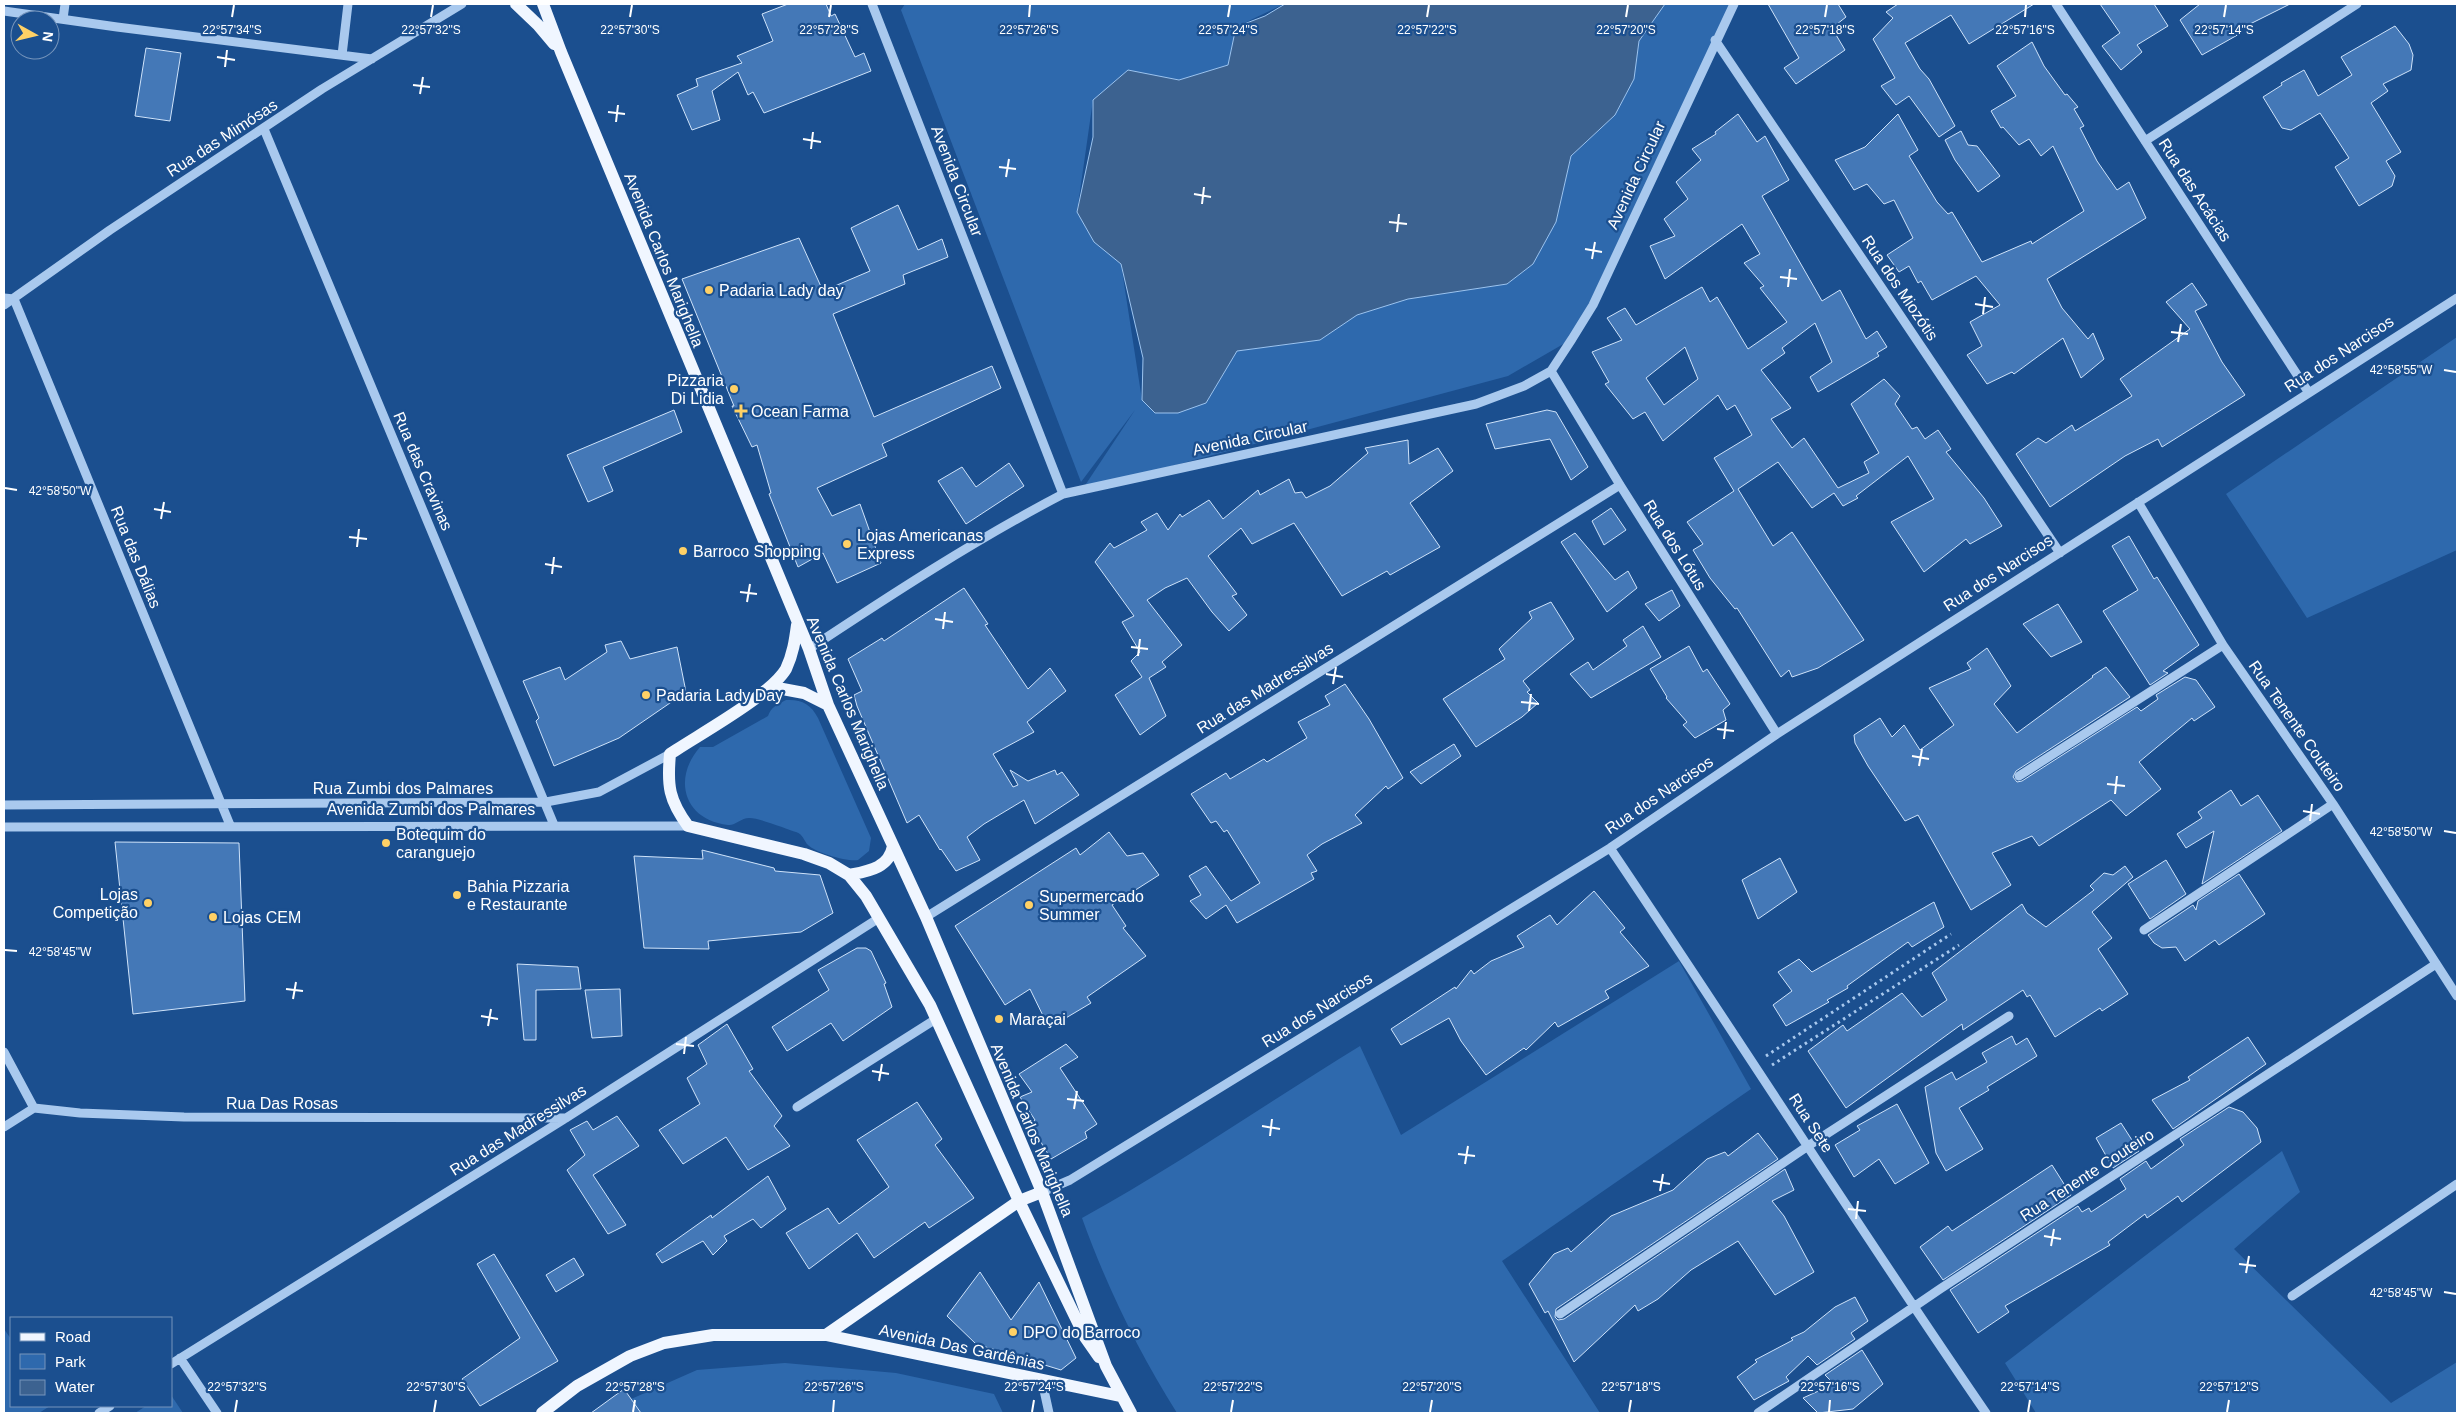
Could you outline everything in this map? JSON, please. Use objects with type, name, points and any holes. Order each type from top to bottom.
[{"type":"main road","name":"Avenida Carlos Marighella","points":[[516,4],[538,25],[561,52]]},
{"type":"main road","name":"Avenida Carlos Marighella","points":[[543,4],[561,52],[809,649],[828,705],[926,917],[1042,1192],[1106,1366],[1120,1396],[1131,1413]]},
{"type":"main road","points":[[798,624],[793,652],[785,670],[772,687],[804,693],[828,705]]},
{"type":"main road","name":"Rua Zumbi dos Palmares","points":[[670,754],[772,687]]},
{"type":"main road","points":[[670,754],[667,777],[669,794],[677,811],[688,826]]},
{"type":"main road","name":"Avenida Zumbi dos Palmares","points":[[688,826],[804,854],[839,867],[849,875]]},
{"type":"main road","points":[[849,875],[876,870],[892,853],[893,846]]},
{"type":"main road","name":"Avenida Carlos Marighella","points":[[849,875],[866,896],[922,990],[1019,1201],[1085,1337],[1106,1366]]},
{"type":"main road","name":"Rua dos Narcisos","points":[[1019,1201],[1042,1192]]},
{"type":"main road","name":"Avenida Das Gardênias","points":[[826,1336],[1019,1201]]},
{"type":"main road","name":"Avenida Das Gardênias","points":[[542,1413],[577,1386],[630,1356],[664,1343],[713,1336],[826,1336],[1120,1396]]},
{"type":"street","points":[[63,19],[65,4]]},
{"type":"street","points":[[342,54],[348,4]]},
{"type":"street","name":"Rua das Mimósas","points":[[4,305],[110,230],[322,89],[462,4]]},
{"type":"street","name":"Avenida Circular","points":[[872,4],[1063,494],[1476,404],[1524,386],[1551,371],[1592,305],[1715,40],[1734,4]]},
{"type":"street","name":"Rua das Acácias","points":[[2056,4],[2309,393]]},
{"type":"street","points":[[2146,141],[2357,4]]},
{"type":"street","points":[[4,11],[117,28],[372,59]]},
{"type":"street","name":"Rua dos Miozótis","points":[[1715,40],[2060,553]]},
{"type":"street","name":"Rua das Cravinas","points":[[264,129],[554,825]]},
{"type":"street","points":[[4,298],[14,299]]},
{"type":"street","name":"Rua dos Narcisos","points":[[1042,1192],[1070,1180],[1610,848],[1777,734],[2457,298]]},
{"type":"street","name":"Rua das Dálias","points":[[14,299],[230,825]]},
{"type":"street","name":"Rua dos Lótus","points":[[1551,371],[1620,485],[1777,734]]},
{"type":"street","name":"Rua das Madressilvas","points":[[926,917],[1620,485]]},
{"type":"street","points":[[809,649],[923,574],[1005,524],[1063,494]]},
{"type":"street","name":"Rua Tenente Couteiro","points":[[2138,502],[2223,645],[2334,804],[2457,996]]},
{"type":"street","points":[[2019,776],[2223,645]]},
{"type":"street","name":"Rua Zumbi dos Palmares","points":[[4,805],[546,802],[599,792],[670,754]]},
{"type":"street","points":[[2144,930],[2334,804]]},
{"type":"street","name":"Avenida Zumbi dos Palmares","points":[[4,827],[230,825],[688,826]]},
{"type":"street","name":"Rua Sete","points":[[1610,848],[1755,1063],[1913,1307],[1986,1413]]},
{"type":"street","name":"Rua das Madressilvas","points":[[172,1363],[566,1118],[879,918]]},
{"type":"street","name":"Rua Tenente Couteiro","points":[[1758,1413],[1913,1307],[2436,964]]},
{"type":"street","points":[[1560,1314],[1808,1146],[2008,1016]]},
{"type":"street","points":[[797,1107],[936,1018]]},
{"type":"street","points":[[4,1052],[34,1108],[4,1127]]},
{"type":"street","name":"Rua Das Rosas","points":[[34,1108],[80,1113],[184,1117],[566,1118]]},
{"type":"street","points":[[2292,1296],[2457,1184]]},
{"type":"street","points":[[180,1358],[217,1413]]},
{"type":"street","points":[[1042,1381],[1049,1413]]},
{"type":"path","points":[[1755,1063],[1951,934]]},
{"type":"path","points":[[1760,1072],[1958,946]]},
{"type":"green space","points":[[905,4],[1284,4],[1236,27],[1228,65],[1179,80],[1128,70],[1093,100],[1077,212],[1121,264],[1142,400],[1155,413],[1206,403],[1237,351],[1320,340],[1357,315],[1408,299],[1507,284],[1533,264],[1556,222],[1571,156],[1615,115],[1634,79],[1639,41],[1665,4],[1733,4],[1572,339],[1508,376],[1082,490],[1135,410],[1081,482],[901,10]]},
{"type":"green space","points":[[2457,337],[2457,550],[2307,618],[2226,494]]},
{"type":"green space","points":[[786,700],[796,700],[805,703],[818,718],[871,838],[869,851],[858,860],[825,854],[808,845],[798,833],[758,819],[746,818],[731,825],[713,822],[692,807],[687,796],[686,772],[691,759],[700,747],[713,747],[768,716],[773,708]]},
{"type":"green space","points":[[1679,961],[1751,1089],[1502,1261],[1600,1413],[1177,1413],[1124,1318],[1082,1218],[1188,1155],[1360,1046],[1401,1135]]},
{"type":"green space","points":[[2282,1151],[2300,1192],[2234,1249],[2391,1403],[2457,1362],[2457,1413],[2036,1413],[2005,1363]]},
{"type":"green space","points":[[4,1329],[10,1338],[10,1407],[48,1407],[39,1413],[4,1413]]},
{"type":"green space","points":[[785,1363],[896,1373],[994,1394],[1003,1413],[605,1413],[604,1411],[697,1370]]},
{"type":"green space","points":[[172,1396],[183,1413],[135,1413],[144,1407],[172,1407]]},
{"type":"water","points":[[1285,4],[1665,4],[1639,41],[1634,79],[1615,115],[1571,156],[1556,222],[1533,264],[1507,284],[1408,299],[1357,315],[1320,340],[1237,351],[1206,403],[1178,413],[1155,413],[1142,400],[1143,358],[1121,264],[1094,242],[1077,212],[1093,137],[1093,100],[1128,70],[1179,80],[1228,65],[1236,27],[1265,16]]},
{"type":"building","points":[[788,4],[826,4],[831,16],[835,14],[855,57],[864,53],[871,71],[764,113],[753,92],[748,95],[738,72],[712,91],[720,120],[692,130],[677,95],[698,86],[696,79],[742,63],[737,56],[773,41],[762,14]]},
{"type":"building","points":[[1768,4],[1838,4],[1846,17],[1832,28],[1845,50],[1796,84],[1784,68],[1799,58]]},
{"type":"building","points":[[1898,4],[2034,4],[1969,44],[1951,15],[1905,43],[1920,69],[1929,79],[1955,126],[1939,137],[1909,96],[1896,105],[1881,86],[1895,78],[1873,39],[1893,18],[1886,12]]},
{"type":"building","points":[[2100,4],[2154,4],[2168,26],[2137,45],[2142,52],[2121,70],[2102,46],[2120,33]]},
{"type":"building","points":[[2200,4],[2290,4],[2238,30],[2241,33],[2202,55],[2180,20]]},
{"type":"building","points":[[2395,26],[2409,44],[2413,55],[2411,70],[2383,84],[2388,91],[2371,103],[2401,152],[2386,161],[2395,176],[2392,186],[2359,206],[2335,167],[2349,158],[2320,113],[2291,130],[2282,128],[2263,97],[2282,85],[2281,83],[2304,70],[2318,96],[2352,75],[2341,57]]},
{"type":"building","points":[[2032,42],[2044,66],[2065,95],[2067,94],[2078,107],[2074,109],[2084,126],[2080,128],[2097,161],[2117,190],[2129,182],[2146,218],[2047,279],[2062,308],[2088,339],[2093,333],[2104,359],[2081,378],[2063,338],[2014,374],[2012,372],[1987,384],[1967,355],[1982,346],[1970,322],[2000,305],[1976,276],[1932,300],[1921,281],[1918,283],[1909,266],[1899,272],[1887,255],[1913,238],[1894,200],[1884,204],[1867,184],[1854,190],[1835,160],[1865,147],[1898,114],[1918,150],[1909,156],[1937,202],[1948,214],[1952,212],[1982,262],[2031,241],[2032,244],[2084,211],[2053,146],[2041,156],[2029,139],[2019,145],[2003,127],[2001,128],[1991,111],[2016,96],[1997,66]]},
{"type":"building","points":[[146,48],[181,53],[170,121],[135,116]]},
{"type":"building","points":[[1738,114],[1757,142],[1765,136],[1789,180],[1762,196],[1822,301],[1840,290],[1866,339],[1877,331],[1887,347],[1877,353],[1879,356],[1818,392],[1810,377],[1832,362],[1815,323],[1782,348],[1785,353],[1761,370],[1791,408],[1771,419],[1792,448],[1804,438],[1838,488],[1869,473],[1864,462],[1879,453],[1851,404],[1884,379],[1900,396],[1895,404],[1912,429],[1917,427],[1925,439],[1938,430],[1951,449],[1946,452],[1984,498],[2002,526],[1970,544],[1966,539],[1924,572],[1891,522],[1934,499],[1908,456],[1856,496],[1858,498],[1843,506],[1834,493],[1812,508],[1778,462],[1738,489],[1773,546],[1792,532],[1864,640],[1818,668],[1792,677],[1789,670],[1781,677],[1737,608],[1735,609],[1710,578],[1693,550],[1703,544],[1687,522],[1734,491],[1714,458],[1752,435],[1735,405],[1727,410],[1718,395],[1663,441],[1645,412],[1633,419],[1605,384],[1609,382],[1592,352],[1622,340],[1607,318],[1625,308],[1636,325],[1702,287],[1710,302],[1717,297],[1748,349],[1787,322],[1760,288],[1764,286],[1744,263],[1760,254],[1742,224],[1665,279],[1650,246],[1675,236],[1664,219],[1688,199],[1676,182],[1701,160],[1692,149],[1716,134],[1715,132]],"holes":[[[1685,347],[1698,379],[1664,405],[1646,378]]]},
{"type":"building","points":[[1961,131],[1968,145],[1977,146],[2000,176],[1978,192],[1955,160],[1945,140]]},
{"type":"building","points":[[898,205],[918,250],[942,239],[948,257],[903,275],[905,284],[833,314],[874,417],[992,366],[1001,388],[882,444],[887,456],[817,488],[832,516],[860,504],[881,563],[837,583],[823,553],[798,567],[769,494],[771,493],[757,445],[752,447],[732,406],[734,406],[682,279],[799,238],[823,291],[870,271],[851,228]]},
{"type":"building","points":[[2192,283],[2207,305],[2195,311],[2222,362],[2245,395],[2162,447],[2158,439],[2125,456],[2050,507],[2016,454],[2038,438],[2046,443],[2072,425],[2075,431],[2132,396],[2120,379],[2190,329],[2166,302]]},
{"type":"building","points":[[674,410],[682,432],[603,467],[613,491],[588,502],[567,455]]},
{"type":"building","points":[[1547,410],[1556,412],[1588,467],[1571,480],[1550,439],[1495,449],[1486,424]]},
{"type":"building","points":[[1408,440],[1409,464],[1438,448],[1453,471],[1410,503],[1440,547],[1390,575],[1387,571],[1342,596],[1294,523],[1252,544],[1241,528],[1208,556],[1237,594],[1232,596],[1247,615],[1229,631],[1212,612],[1187,578],[1165,588],[1147,600],[1182,645],[1162,662],[1166,667],[1149,678],[1166,716],[1140,735],[1115,695],[1142,677],[1131,661],[1140,652],[1122,622],[1134,616],[1095,562],[1110,543],[1114,548],[1147,530],[1141,522],[1157,513],[1168,530],[1180,514],[1182,517],[1209,500],[1223,519],[1258,490],[1260,495],[1289,479],[1295,493],[1302,492],[1306,498],[1330,486],[1368,453],[1365,448]]},
{"type":"building","points":[[1009,463],[1024,486],[966,524],[938,481],[962,467],[976,487]]},
{"type":"building","points":[[1611,508],[1626,530],[1604,545],[1592,521]]},
{"type":"building","points":[[1575,533],[1615,580],[1628,571],[1637,588],[1607,612],[1561,542]]},
{"type":"building","points":[[2129,536],[2154,579],[2157,577],[2199,645],[2163,671],[2168,673],[2150,685],[2103,611],[2138,590],[2112,546]]},
{"type":"building","points":[[964,588],[988,624],[985,625],[1028,689],[1050,668],[1066,691],[1027,722],[1034,732],[993,754],[1013,787],[1018,785],[1010,770],[1028,781],[1055,770],[1057,775],[1062,772],[1079,795],[1035,824],[1024,800],[984,824],[967,837],[980,860],[956,871],[940,850],[919,815],[907,823],[857,706],[854,695],[862,691],[848,659],[882,638],[884,641]]},
{"type":"building","points":[[1672,590],[1680,606],[1659,621],[1645,604]]},
{"type":"building","points":[[1551,602],[1574,639],[1523,681],[1530,690],[1527,692],[1538,703],[1522,717],[1476,747],[1443,699],[1505,659],[1499,649],[1532,618],[1529,612]]},
{"type":"building","points":[[2058,604],[2082,642],[2051,657],[2023,624]]},
{"type":"building","points":[[1643,626],[1661,657],[1591,698],[1570,674],[1588,662],[1593,670],[1627,646],[1623,640]]},
{"type":"building","points":[[621,641],[630,659],[677,647],[686,692],[619,738],[554,766],[536,721],[539,718],[523,681],[560,667],[565,680],[607,652],[605,645]]},
{"type":"building","points":[[1689,646],[1703,672],[1707,669],[1730,704],[1723,710],[1726,720],[1695,738],[1683,725],[1687,722],[1666,698],[1650,669]]},
{"type":"building","points":[[1987,648],[2011,686],[1994,704],[2017,733],[2106,667],[2130,697],[2016,771],[2013,777],[2017,782],[2022,781],[2137,707],[2141,711],[2158,699],[2156,695],[2185,677],[2196,680],[2215,707],[2194,721],[2192,718],[2139,762],[2161,789],[2126,816],[2111,800],[2039,846],[2032,836],[1992,853],[2011,885],[1971,910],[1918,815],[1905,821],[1868,766],[1855,743],[1854,735],[1880,718],[1892,737],[1904,725],[1920,750],[1954,725],[1929,688],[1971,669],[1967,663]]},
{"type":"building","points":[[1345,684],[1369,719],[1403,778],[1388,789],[1386,786],[1355,815],[1362,823],[1322,844],[1307,855],[1317,871],[1311,873],[1314,879],[1237,923],[1226,905],[1206,919],[1190,901],[1201,895],[1189,876],[1206,866],[1231,901],[1260,883],[1227,830],[1224,832],[1216,821],[1211,823],[1191,794],[1226,773],[1230,779],[1264,759],[1267,762],[1307,738],[1298,722],[1330,705],[1325,696]]},
{"type":"building","points":[[1454,744],[1461,756],[1421,784],[1410,772]]},
{"type":"building","points":[[2231,790],[2241,806],[2258,795],[2282,831],[2202,884],[2214,831],[2186,848],[2177,834],[2202,818],[2198,812]]},
{"type":"building","points":[[1109,832],[1127,856],[1143,853],[1159,875],[1112,905],[1126,926],[1123,928],[1146,956],[1087,997],[1091,1003],[1049,1028],[1030,989],[1005,1005],[955,926],[1076,848],[1080,855]]},
{"type":"building","points":[[115,842],[239,843],[245,1001],[133,1014]]},
{"type":"building","points":[[702,850],[774,868],[775,871],[820,875],[833,913],[801,932],[708,941],[709,949],[644,948],[634,856],[703,859]]},
{"type":"building","points":[[1780,858],[1797,892],[1758,919],[1742,880]]},
{"type":"building","points":[[2166,860],[2186,894],[2150,919],[2128,884]]},
{"type":"building","points":[[2125,866],[2133,877],[2092,912],[2112,938],[2098,949],[2128,994],[2102,1011],[2100,1008],[2055,1037],[2030,995],[2027,997],[2023,990],[1963,1030],[1962,1024],[1846,1108],[1808,1051],[1843,1025],[1847,1031],[1902,993],[1922,1017],[1947,1000],[1932,973],[2022,904],[2027,913],[2046,927],[2094,890],[2090,886],[2104,873],[2113,875]]},
{"type":"building","points":[[2239,874],[2265,914],[2219,945],[2215,940],[2185,961],[2176,947],[2162,948],[2154,943],[2148,935],[2193,905],[2196,910],[2198,901]]},
{"type":"building","points":[[1594,891],[1625,928],[1620,932],[1649,966],[1605,991],[1609,998],[1558,1027],[1555,1022],[1526,1050],[1524,1048],[1486,1075],[1461,1041],[1449,1018],[1401,1045],[1391,1029],[1455,987],[1456,989],[1471,970],[1474,974],[1491,961],[1524,947],[1517,936],[1550,915],[1557,925]]},
{"type":"building","points":[[1934,902],[1944,927],[1912,947],[1908,942],[1847,986],[1848,988],[1827,1000],[1829,1002],[1786,1026],[1773,1005],[1792,991],[1778,972],[1799,959],[1812,972]]},
{"type":"building","points":[[857,948],[866,948],[871,951],[886,983],[884,984],[892,1007],[843,1041],[831,1023],[787,1051],[772,1027],[829,990],[818,970]]},
{"type":"building","points":[[517,964],[578,967],[581,989],[536,990],[536,1040],[524,1040]]},
{"type":"building","points":[[620,989],[622,1036],[592,1038],[585,990]]},
{"type":"building","points":[[727,1024],[753,1069],[749,1071],[782,1116],[774,1126],[790,1146],[748,1170],[726,1137],[683,1164],[659,1130],[700,1104],[687,1078],[707,1064],[698,1045]]},
{"type":"building","points":[[2012,1036],[2016,1045],[2027,1038],[2037,1056],[1987,1087],[1989,1090],[1959,1108],[1983,1149],[1946,1171],[1936,1153],[1925,1087],[1952,1072],[1956,1080],[1987,1062],[1982,1053]]},
{"type":"building","points":[[2248,1037],[2266,1064],[2173,1129],[2152,1100],[2190,1080],[2188,1077]]},
{"type":"building","points":[[1066,1044],[1078,1057],[1060,1068],[1097,1124],[1085,1132],[1087,1138],[1051,1159],[1030,1124],[1035,1120],[1020,1097],[1032,1092],[1019,1074]]},
{"type":"building","points":[[917,1102],[942,1139],[935,1145],[974,1198],[929,1228],[925,1222],[874,1258],[857,1233],[809,1269],[786,1233],[828,1208],[839,1224],[889,1187],[857,1140]]},
{"type":"building","points":[[1897,1104],[1929,1163],[1895,1184],[1879,1159],[1854,1177],[1835,1145],[1860,1130],[1857,1126]]},
{"type":"building","points":[[2229,1107],[2243,1112],[2257,1128],[2261,1142],[2182,1202],[2178,1196],[2147,1218],[2145,1214],[2108,1242],[2110,1245],[2005,1306],[2009,1312],[1978,1333],[1950,1290],[2078,1206],[2082,1212],[2089,1208],[2091,1212],[2126,1189],[2120,1179],[2146,1161],[2151,1169],[2184,1145],[2180,1139]]},
{"type":"building","points":[[617,1116],[639,1146],[593,1175],[626,1225],[608,1234],[567,1170],[585,1155],[570,1130],[587,1121],[593,1130]]},
{"type":"building","points":[[2121,1123],[2139,1151],[2113,1168],[2096,1138]]},
{"type":"building","points":[[1758,1133],[1778,1159],[1556,1309],[1555,1317],[1558,1320],[1564,1319],[1785,1169],[1794,1190],[1772,1201],[1784,1216],[1814,1272],[1775,1295],[1738,1241],[1691,1270],[1658,1299],[1638,1311],[1635,1305],[1574,1362],[1548,1311],[1545,1313],[1529,1284],[1554,1254],[1568,1248],[1571,1252],[1611,1216],[1673,1190],[1707,1159],[1725,1152],[1728,1156]]},
{"type":"building","points":[[2052,1165],[2071,1195],[1943,1280],[1920,1247],[1948,1226],[1952,1231]]},
{"type":"building","points":[[768,1176],[786,1209],[761,1228],[753,1219],[724,1236],[727,1241],[713,1255],[703,1241],[662,1263],[656,1254],[711,1215],[712,1218]]},
{"type":"building","points":[[494,1254],[558,1361],[480,1406],[462,1379],[520,1338],[477,1264]]},
{"type":"building","points":[[574,1258],[584,1275],[556,1292],[546,1275]]},
{"type":"building","name":"DPO do Barroco","points":[[980,1272],[1011,1320],[1039,1282],[1076,1358],[1061,1370],[976,1344],[947,1316]]},
{"type":"building","points":[[1855,1297],[1868,1321],[1851,1333],[1855,1339],[1817,1365],[1808,1356],[1786,1377],[1789,1381],[1754,1400],[1737,1377],[1757,1362],[1755,1360],[1793,1340],[1791,1338],[1804,1332],[1835,1307]]},
{"type":"building","points":[[1862,1350],[1883,1384],[1853,1409],[1818,1413],[1803,1398],[1834,1384],[1825,1375]]},
{"type":"building","points":[[624,1389],[641,1413],[591,1413]]},
{"type":"place","name":"Padaria Lady day","points":[[709,290]]},
{"type":"place","name":"Pizzaria Di Lidia","points":[[734,389]]},
{"type":"place","name":"Ocean Farma","points":[[741,411]]},
{"type":"place","name":"Lojas Americanas Express","points":[[847,544]]},
{"type":"place","name":"Barroco Shopping","points":[[683,551]]},
{"type":"place","name":"Padaria Lady Day","points":[[646,695]]},
{"type":"place","name":"Botequim do caranguejo","points":[[386,843]]},
{"type":"place","name":"Bahia Pizzaria e Restaurante","points":[[457,895]]},
{"type":"place","name":"Lojas Competição","points":[[148,903]]},
{"type":"place","name":"Supermercado Summer","points":[[1029,905]]},
{"type":"place","name":"Lojas CEM","points":[[213,917]]},
{"type":"place","name":"Maraçai","points":[[999,1019]]},
{"type":"place","name":"DPO do Barroco","points":[[1013,1332]]}]
